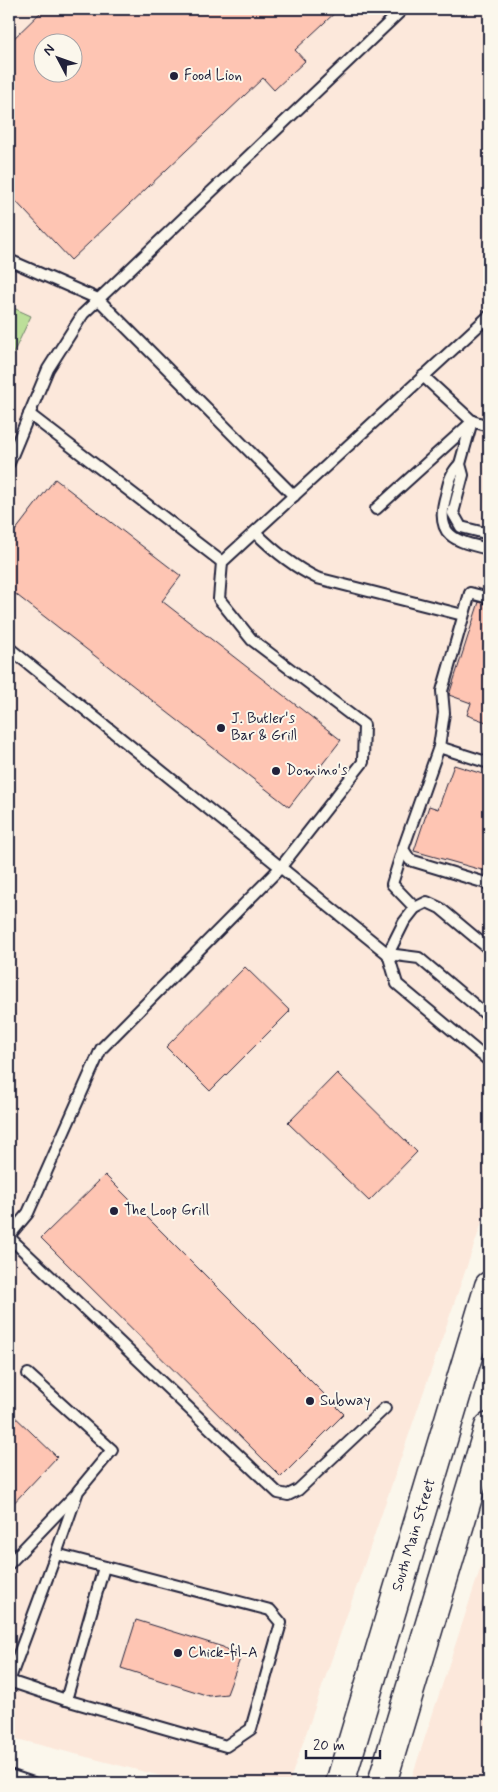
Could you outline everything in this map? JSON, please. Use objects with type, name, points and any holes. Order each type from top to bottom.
[{"type":"main road","name":"South Main Street","points":[[340,1783],[489,1286]]},
{"type":"main road","points":[[382,1783],[489,1427]]},
{"type":"lane","points":[[9,462],[48,368],[83,314],[403,9]]},
{"type":"lane","points":[[9,260],[98,299],[294,496]]},
{"type":"lane","points":[[385,1408],[298,1490],[288,1495],[278,1493],[9,1236],[28,1213],[101,1049],[280,868],[363,762],[364,725],[252,640],[219,599],[222,562],[489,316]]},
{"type":"lane","points":[[423,376],[472,422],[489,426]]},
{"type":"lane","points":[[29,414],[222,562]]},
{"type":"lane","points":[[472,422],[460,464],[452,472],[441,511],[442,523],[449,534],[458,540],[489,549]]},
{"type":"lane","points":[[376,509],[472,422]]},
{"type":"lane","points":[[460,464],[463,475],[453,513],[461,527],[489,534]]},
{"type":"lane","points":[[255,532],[280,556],[300,570],[317,578],[463,615]]},
{"type":"lane","points":[[415,908],[392,884],[439,747],[444,713],[442,691],[470,593],[489,598]]},
{"type":"lane","points":[[9,648],[388,954],[419,958],[489,1017]]},
{"type":"lane","points":[[439,747],[489,763]]},
{"type":"lane","points":[[403,849],[410,860],[489,884]]},
{"type":"lane","points":[[489,949],[440,908],[427,902],[415,908],[404,922],[388,954],[397,984],[489,1062]]},
{"type":"lane","points":[[9,1564],[78,1491],[112,1450],[28,1374]]},
{"type":"lane","points":[[56,1554],[270,1610],[281,1623],[251,1729],[226,1746],[66,1700],[9,1681],[78,1491]]},
{"type":"lane","points":[[66,1700],[104,1567]]},
{"type":"lane","points":[[9,1775],[33,1783]]},
{"type":"shaded area","points":[[9,9],[489,9],[489,1202],[289,1783],[188,1783],[9,1737]]},
{"type":"shaded area","points":[[489,1542],[489,1783],[410,1783]]},
{"type":"green space","points":[[9,306],[31,316],[9,362]]},
{"type":"building","points":[[44,9],[339,9],[295,50],[305,61],[274,90],[263,78],[71,260],[9,194],[9,43]]},
{"type":"building","points":[[55,479],[181,576],[162,601],[341,740],[289,807],[9,589],[9,539]]},
{"type":"building","points":[[479,602],[489,605],[489,723],[467,715],[471,703],[449,695]]},
{"type":"building","points":[[454,765],[489,776],[489,872],[414,851],[429,806],[438,809]]},
{"type":"building","points":[[245,967],[290,1011],[210,1091],[166,1047]]},
{"type":"building","points":[[337,1073],[417,1152],[369,1201],[288,1123]]},
{"type":"building","points":[[105,1175],[344,1414],[281,1477],[41,1238]]},
{"type":"building","points":[[9,1411],[57,1457],[9,1508]]},
{"type":"building","name":"Chick-fil-A","points":[[136,1620],[223,1647],[240,1659],[227,1694],[209,1696],[121,1668]]},
{"type":"place","name":"Food Lion","points":[[174,76]]},
{"type":"place","name":"J. Butler's Bar & Grill","points":[[221,728]]},
{"type":"place","name":"Domino's","points":[[276,771]]},
{"type":"place","name":"The Loop Grill","points":[[114,1211]]},
{"type":"place","name":"Subway","points":[[310,1401]]},
{"type":"place","name":"Chick-fil-A","points":[[178,1653]]}]
